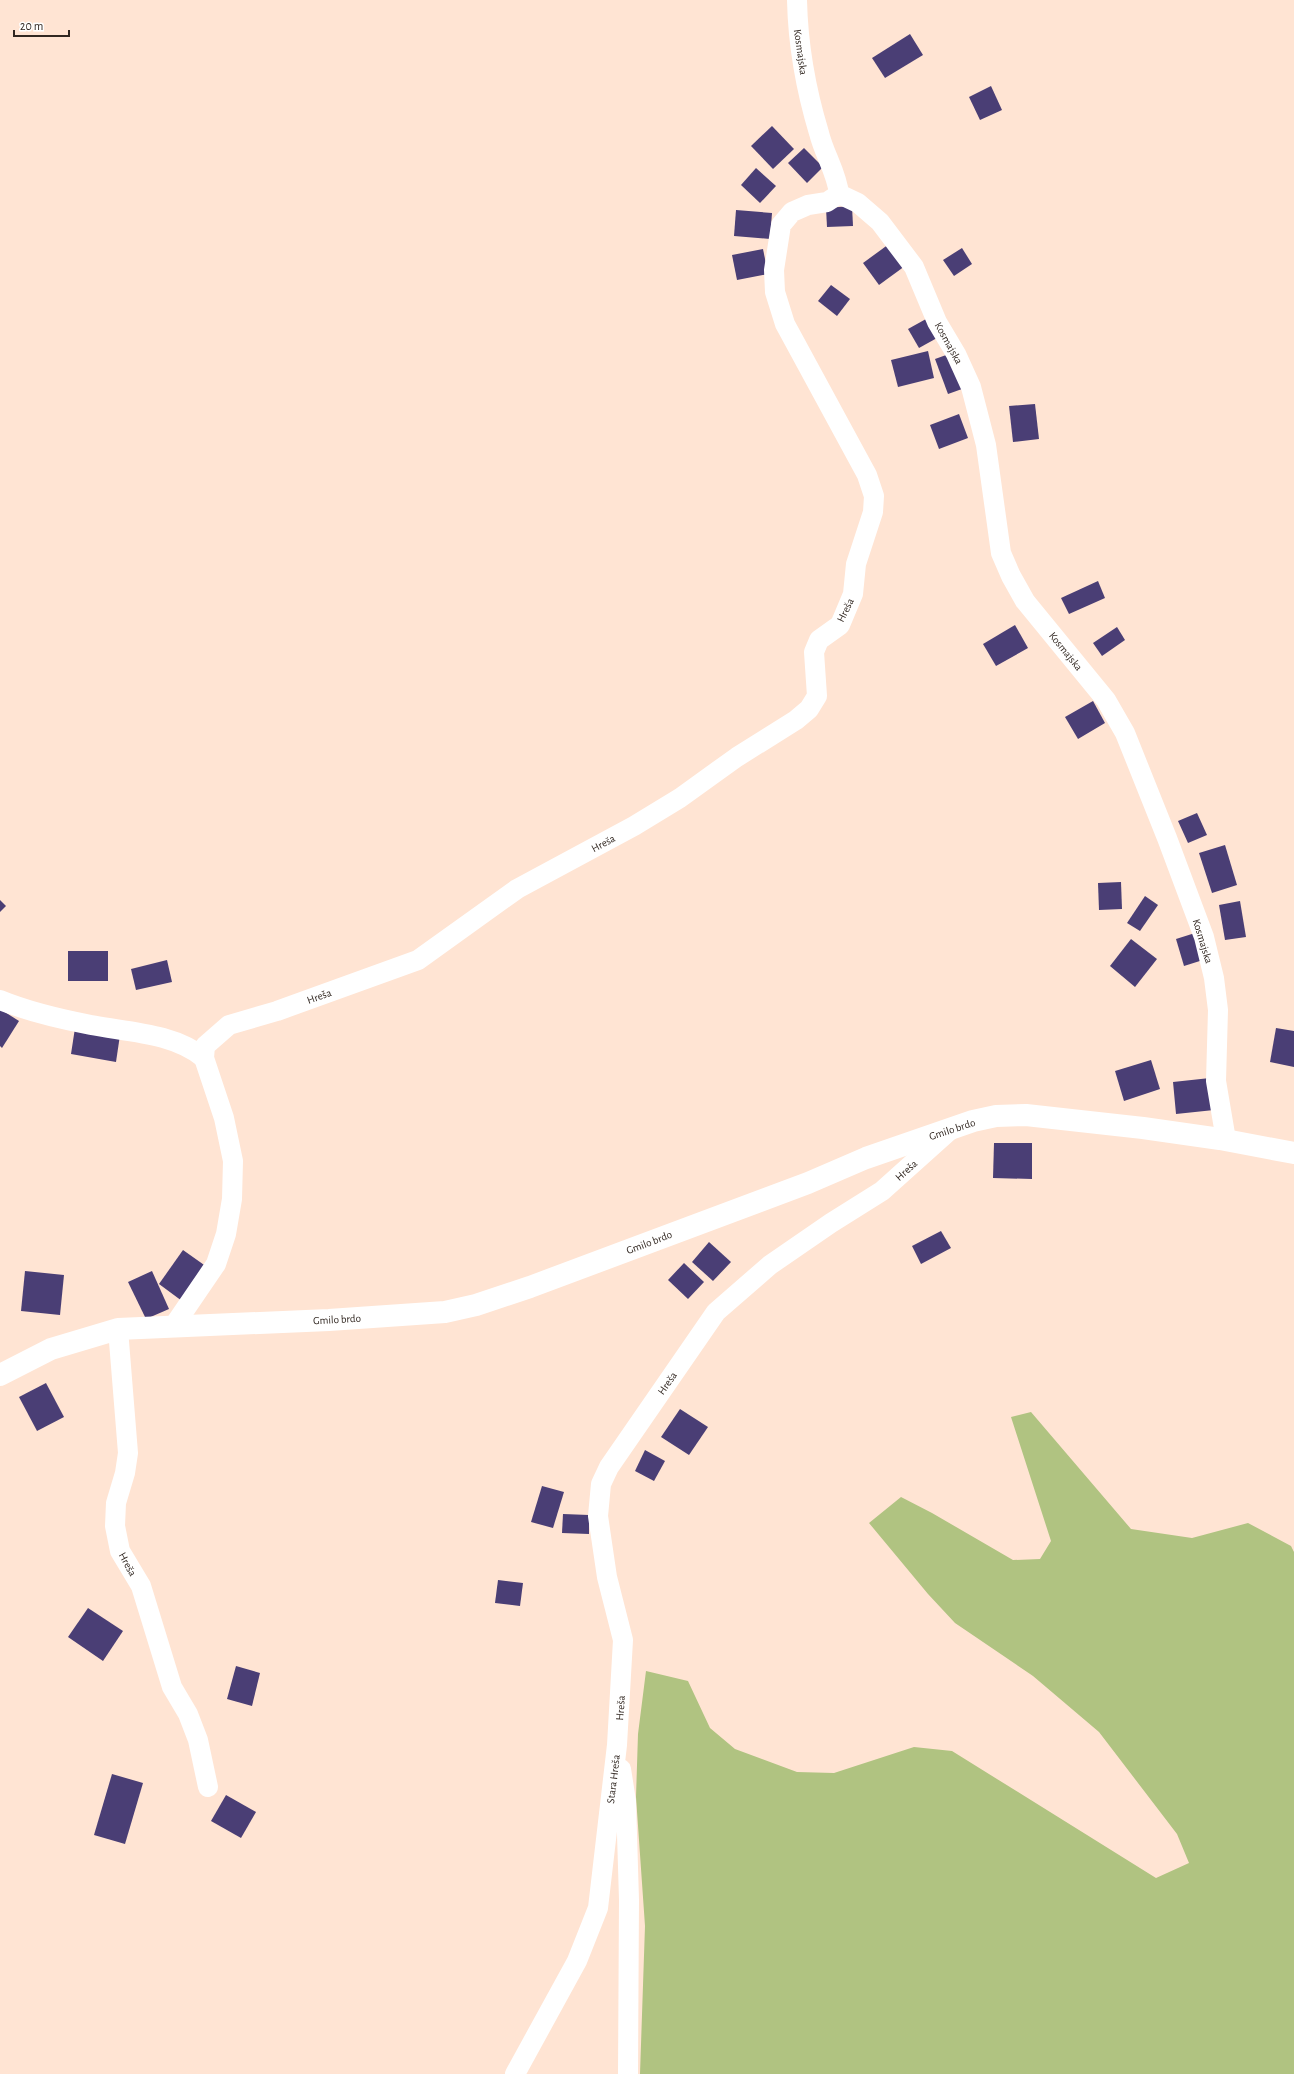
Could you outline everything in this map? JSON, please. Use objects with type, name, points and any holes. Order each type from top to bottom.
[{"type":"main road","name":"Gmilo brdo","points":[[0,1375],[51,1349],[118,1329],[329,1320],[445,1312],[476,1306],[808,1183],[866,1158],[951,1129],[996,1116],[1026,1115],[1143,1128],[1226,1140],[1294,1153]]},
{"type":"street","name":"Kosmajska","points":[[797,0],[797,31],[804,76],[819,135],[838,182],[840,194],[858,203],[880,222],[914,267],[937,322],[956,354],[971,387],[986,445],[1001,553],[1011,576],[1025,601],[1106,700],[1125,733],[1167,838],[1206,944],[1214,978],[1218,1010],[1216,1081],[1226,1140]]},
{"type":"street","name":"Hreša","points":[[204,1058],[205,1046],[229,1025],[277,1011],[418,960],[517,889],[634,826],[680,798],[737,757],[796,720],[809,709],[817,696],[814,652],[819,640],[840,625],[847,612],[853,594],[856,564],[873,512],[874,496],[868,475],[785,324],[775,292],[774,270],[781,225],[792,212],[808,205],[827,202],[840,194]]},
{"type":"street","points":[[0,1000],[20,1008],[58,1018],[144,1034],[183,1045],[194,1050],[204,1058],[226,1125],[233,1161],[232,1199],[226,1234],[216,1264],[173,1326]]},
{"type":"street","name":"Hreša","points":[[617,1745],[623,1640],[607,1577],[598,1516],[601,1484],[609,1467],[716,1312],[770,1265],[831,1223],[882,1191],[951,1129]]},
{"type":"street","name":"Hreša","points":[[118,1329],[128,1453],[125,1473],[116,1503],[116,1526],[120,1551],[141,1586],[172,1687],[188,1714],[198,1740],[208,1787]]},
{"type":"street","name":"Stara Hreša","points":[[515,2074],[577,1961],[598,1908],[617,1745]]},
{"type":"street","name":"Stara Hreša","points":[[617,1745],[626,1801],[630,1972],[628,2074]]},
{"type":"green space","points":[[1031,1412],[1131,1529],[1192,1538],[1248,1523],[1291,1546],[1294,1552],[1294,2074],[640,2074],[645,1926],[636,1797],[638,1734],[646,1671],[688,1681],[710,1728],[735,1749],[797,1772],[834,1773],[914,1747],[952,1751],[1156,1878],[1189,1863],[1177,1834],[1099,1732],[1033,1676],[955,1623],[928,1594],[869,1523],[901,1497],[932,1513],[1013,1560],[1040,1559],[1051,1541],[1011,1417]]},
{"type":"building","points":[[910,34],[923,55],[885,78],[872,58]]},
{"type":"building","points":[[991,86],[1002,110],[980,120],[969,97]]},
{"type":"building","points":[[772,126],[794,149],[773,169],[751,146]]},
{"type":"building","points":[[804,148],[823,167],[807,183],[788,163]]},
{"type":"building","points":[[756,168],[776,186],[760,203],[741,185]]},
{"type":"building","points":[[852,206],[853,226],[827,227],[826,208]]},
{"type":"building","points":[[736,210],[772,213],[770,239],[734,236]]},
{"type":"building","points":[[889,244],[905,266],[879,285],[863,263]]},
{"type":"building","points":[[962,248],[972,264],[954,276],[943,260]]},
{"type":"building","points":[[763,249],[768,274],[737,280],[732,255]]},
{"type":"building","points":[[831,285],[850,299],[837,316],[818,301]]},
{"type":"building","points":[[926,319],[937,338],[919,348],[908,329]]},
{"type":"building","points":[[928,351],[934,378],[898,387],[891,360]]},
{"type":"building","points":[[949,354],[962,389],[948,394],[935,359]]},
{"type":"building","points":[[1035,404],[1039,439],[1013,442],[1009,406]]},
{"type":"building","points":[[959,414],[968,438],[939,449],[930,425]]},
{"type":"building","points":[[1098,581],[1105,598],[1069,614],[1061,598]]},
{"type":"building","points":[[1015,625],[1028,648],[996,666],[983,644]]},
{"type":"building","points":[[1117,627],[1125,640],[1102,656],[1093,643]]},
{"type":"building","points":[[1093,701],[1105,723],[1078,739],[1065,717]]},
{"type":"building","points":[[1197,813],[1207,835],[1188,843],[1178,821]]},
{"type":"building","points":[[1225,845],[1237,885],[1212,893],[1199,853]]},
{"type":"building","points":[[1121,882],[1122,909],[1099,910],[1098,883]]},
{"type":"building","points":[[1145,896],[1158,905],[1140,931],[1127,923]]},
{"type":"building","points":[[0,900],[6,906],[0,912]]},
{"type":"building","points":[[1240,901],[1246,937],[1225,940],[1219,905]]},
{"type":"building","points":[[1195,933],[1203,960],[1184,966],[1176,939]]},
{"type":"building","points":[[1131,939],[1157,959],[1135,987],[1110,966]]},
{"type":"building","points":[[68,951],[108,951],[108,981],[68,981]]},
{"type":"building","points":[[167,960],[172,982],[136,990],[131,969]]},
{"type":"building","points":[[0,1009],[19,1021],[2,1048],[0,1046]]},
{"type":"building","points":[[75,1028],[120,1035],[116,1062],[71,1054]]},
{"type":"building","points":[[1276,1028],[1294,1031],[1294,1067],[1270,1062]]},
{"type":"building","points":[[1151,1060],[1160,1089],[1124,1101],[1115,1071]]},
{"type":"building","points":[[1210,1078],[1214,1110],[1176,1114],[1173,1082]]},
{"type":"building","points":[[994,1143],[1032,1143],[1032,1179],[993,1178]]},
{"type":"building","points":[[941,1231],[951,1248],[921,1264],[912,1246]]},
{"type":"building","points":[[709,1242],[731,1262],[713,1281],[692,1262]]},
{"type":"building","points":[[183,1250],[207,1267],[182,1301],[159,1284]]},
{"type":"building","points":[[684,1263],[704,1282],[688,1299],[668,1280]]},
{"type":"building","points":[[25,1271],[64,1275],[60,1315],[21,1311]]},
{"type":"building","points":[[152,1271],[169,1309],[146,1319],[128,1282]]},
{"type":"building","points":[[46,1383],[64,1417],[37,1431],[19,1397]]},
{"type":"building","points":[[680,1409],[708,1427],[689,1455],[661,1437]]},
{"type":"building","points":[[645,1450],[665,1461],[654,1481],[635,1471]]},
{"type":"building","points":[[542,1486],[564,1492],[553,1528],[531,1522]]},
{"type":"building","points":[[563,1514],[589,1515],[589,1534],[562,1533]]},
{"type":"building","points":[[498,1580],[523,1583],[520,1606],[495,1603]]},
{"type":"building","points":[[88,1608],[123,1631],[103,1661],[68,1637]]},
{"type":"building","points":[[236,1666],[260,1673],[252,1706],[227,1699]]},
{"type":"building","points":[[112,1774],[143,1783],[125,1844],[94,1835]]},
{"type":"building","points":[[226,1795],[256,1812],[241,1838],[211,1821]]}]
